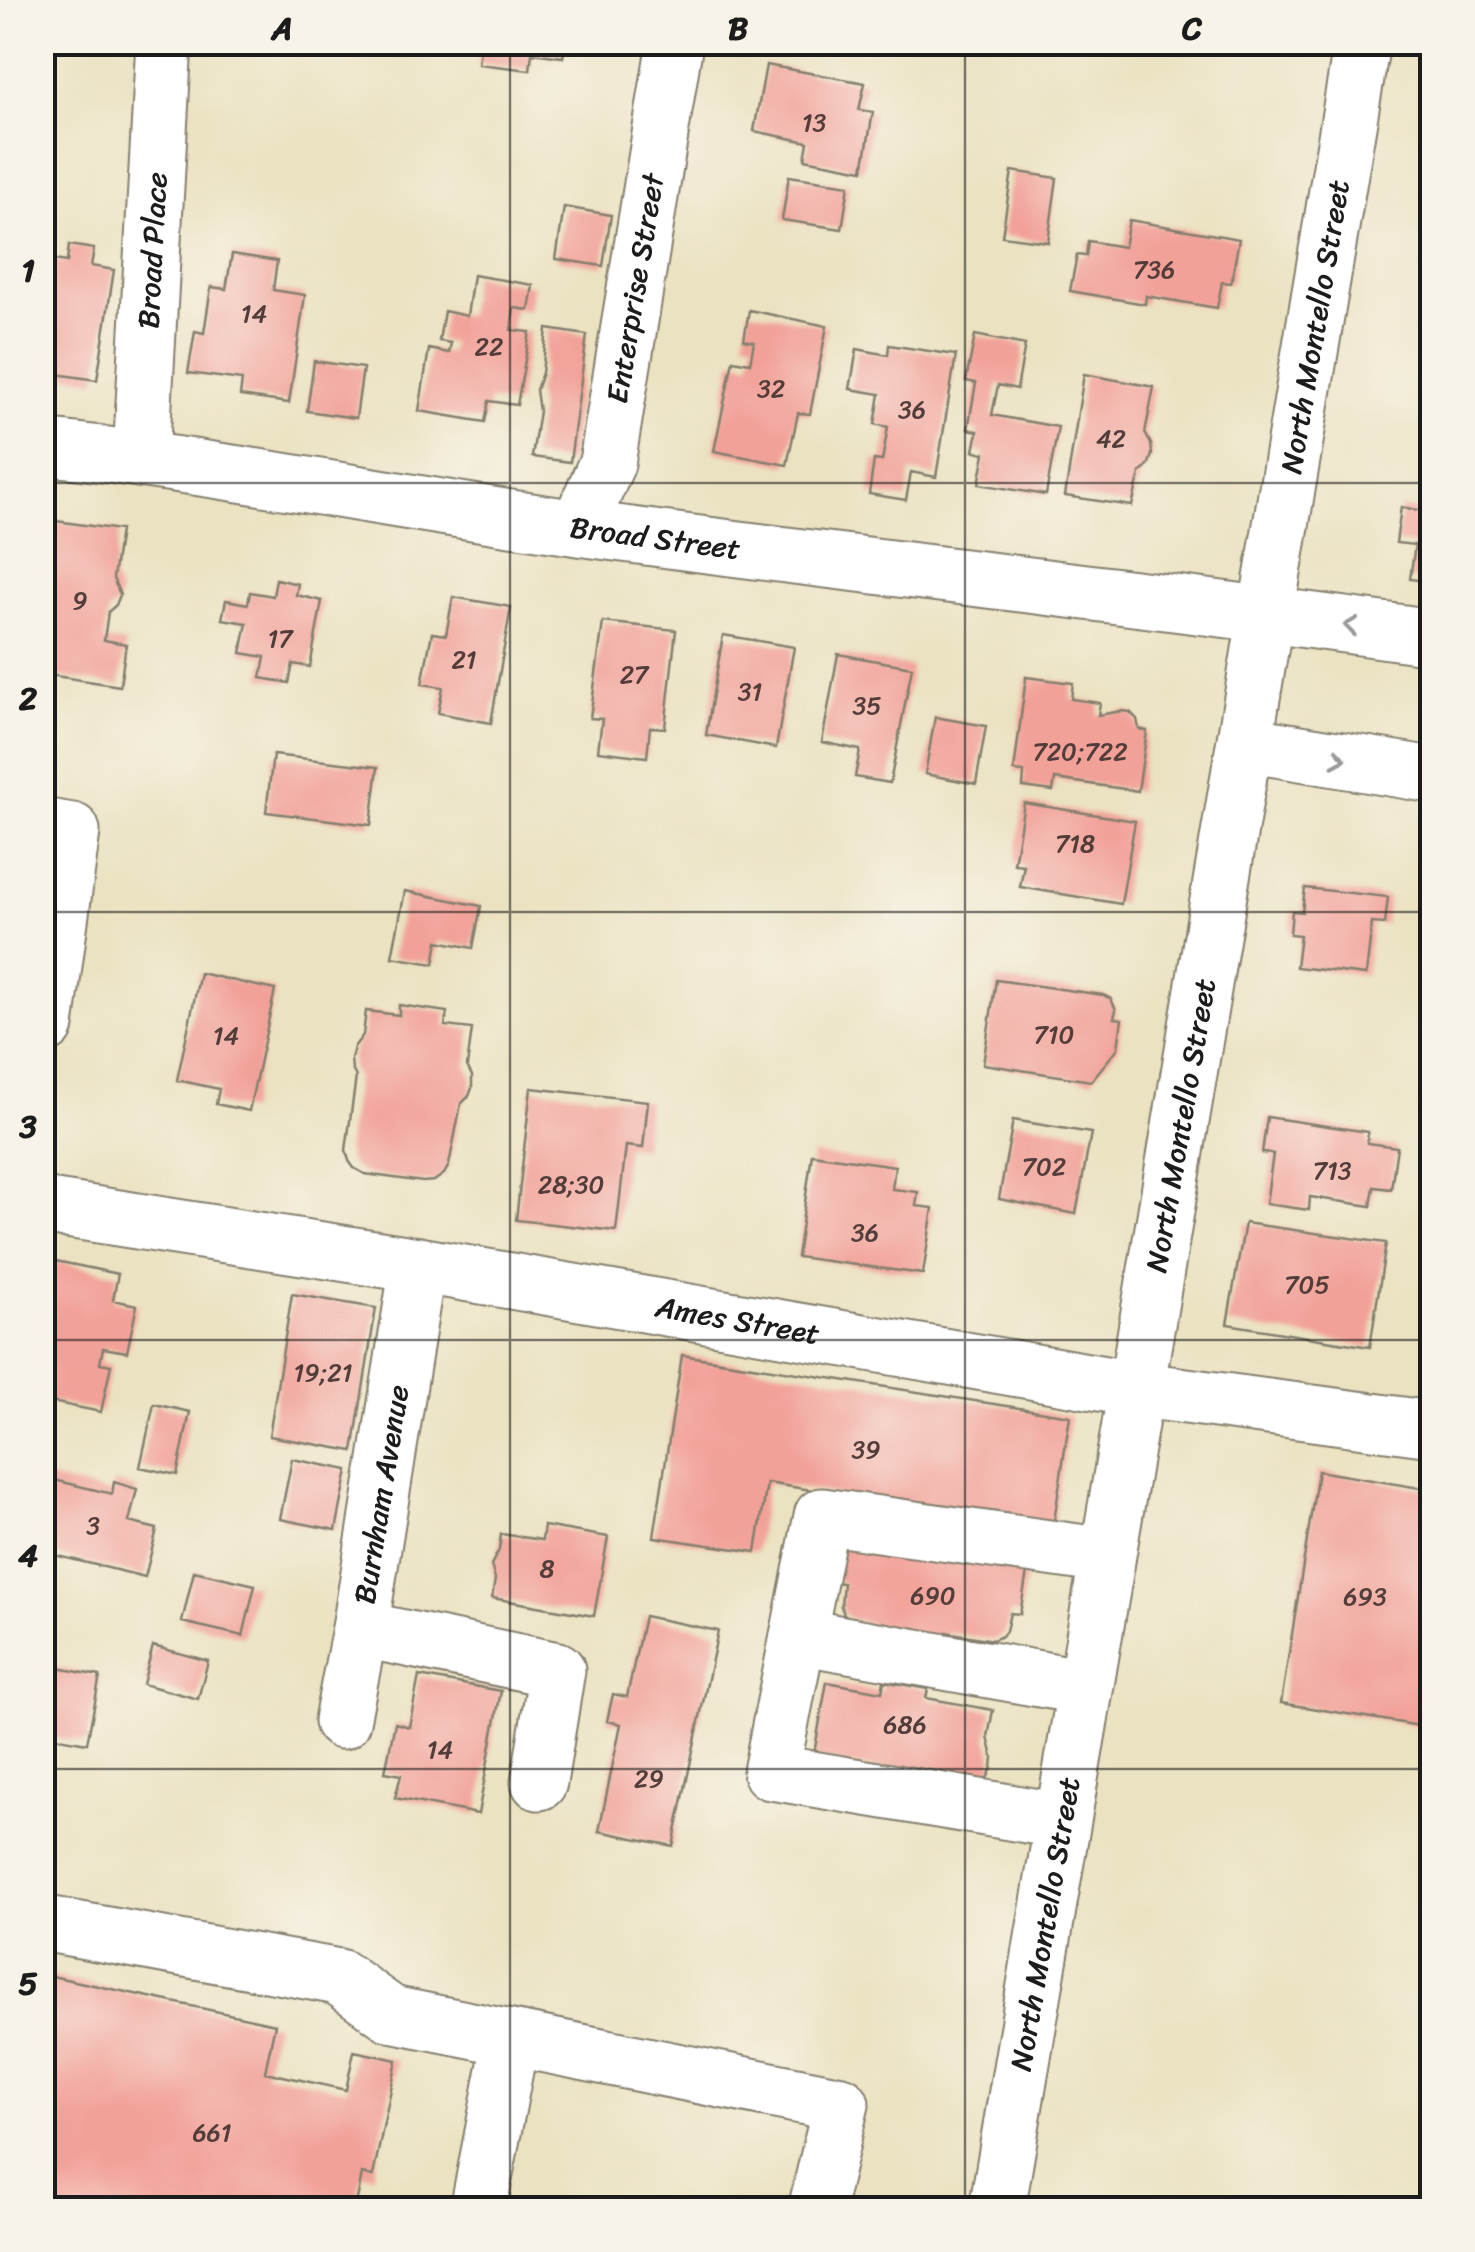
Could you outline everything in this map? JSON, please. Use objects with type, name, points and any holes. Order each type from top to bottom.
[{"type":"street","name":"Broad Place","points":[[141,458],[164,42]]},
{"type":"street","name":"Enterprise Street","points":[[578,528],[607,463],[675,42]]},
{"type":"street","name":"North Montello Street","points":[[997,2210],[1269,614],[1362,42]]},
{"type":"street","name":"Broad Street","points":[[42,447],[141,458],[578,528],[1432,637]]},
{"type":"street","points":[[1246,744],[1432,775]]},
{"type":"street","points":[[42,826],[72,831],[46,1025]]},
{"type":"street","name":"Ames Street","points":[[42,1206],[418,1265],[1134,1389],[1432,1429]]},
{"type":"street","name":"Burnham Avenue","points":[[342,1721],[418,1265]]},
{"type":"street","points":[[1062,1821],[770,1772],[822,1516],[1106,1556]]},
{"type":"street","points":[[360,1629],[557,1670],[539,1782]]},
{"type":"street","points":[[798,1636],[1084,1687]]},
{"type":"street","points":[[42,1923],[338,1977],[391,2014],[841,2104],[816,2210]]},
{"type":"street","points":[[478,2210],[512,2038]]},
{"type":"building","points":[[481,42],[596,42],[595,50],[565,47],[563,57],[532,53],[530,70],[478,64]]},
{"type":"building","points":[[766,65],[865,83],[859,110],[873,112],[863,170],[805,159],[808,142],[754,131]]},
{"type":"building","points":[[1012,171],[1057,178],[1048,242],[1002,236]]},
{"type":"building","points":[[789,176],[849,185],[842,229],[782,220]]},
{"type":"building","points":[[564,207],[611,215],[603,266],[556,259]]},
{"type":"building","points":[[1129,220],[1239,239],[1231,283],[1222,282],[1217,308],[1146,296],[1145,304],[1070,291],[1077,255],[1086,256],[1088,241],[1124,247]]},
{"type":"building","points":[[69,245],[94,249],[91,266],[114,270],[97,380],[42,372],[42,258],[67,262]]},
{"type":"building","points":[[232,254],[277,261],[273,290],[305,295],[289,403],[240,396],[242,380],[188,373],[195,331],[204,333],[211,287],[226,289]]},
{"type":"building","points":[[473,275],[533,285],[529,310],[514,308],[511,330],[530,332],[517,405],[489,401],[485,422],[419,411],[429,349],[449,353],[451,343],[439,341],[444,311],[467,316]]},
{"type":"building","points":[[749,310],[827,326],[810,414],[798,413],[787,465],[714,451],[733,360],[750,363],[754,342],[744,340]]},
{"type":"building","points":[[547,329],[587,335],[570,462],[532,457],[539,411],[536,390]]},
{"type":"building","points":[[975,335],[1025,345],[1017,389],[998,385],[992,415],[1058,427],[1046,495],[979,484],[985,453],[974,451],[978,431],[968,429],[976,383],[966,381]]},
{"type":"building","points":[[889,345],[956,355],[936,477],[911,472],[906,500],[869,494],[874,460],[882,461],[888,427],[875,424],[880,394],[850,389],[857,349],[888,355]]},
{"type":"building","points":[[314,361],[363,368],[356,418],[307,411]]},
{"type":"building","points":[[1084,374],[1154,387],[1145,433],[1152,455],[1140,473],[1132,506],[1065,496]]},
{"type":"building","points":[[1432,488],[1432,582],[1410,579],[1415,545],[1396,543],[1401,507],[1423,511],[1422,501]]},
{"type":"building","points":[[42,519],[120,530],[113,578],[120,595],[108,612],[104,640],[126,644],[120,686],[42,674]]},
{"type":"building","points":[[276,579],[298,584],[296,595],[322,601],[310,667],[293,664],[289,683],[261,678],[265,657],[241,653],[247,623],[222,619],[226,600],[248,604],[250,592],[273,596]]},
{"type":"building","points":[[453,597],[511,607],[491,723],[438,713],[443,687],[422,684],[432,633],[446,635]]},
{"type":"building","points":[[603,622],[676,630],[665,728],[650,727],[647,757],[598,751],[602,719],[590,718]]},
{"type":"building","points":[[723,635],[794,647],[776,748],[706,735]]},
{"type":"building","points":[[838,654],[912,667],[890,783],[855,777],[860,750],[822,742]]},
{"type":"building","points":[[1026,677],[1073,683],[1071,699],[1100,703],[1098,715],[1122,711],[1137,719],[1139,729],[1147,731],[1138,791],[1055,779],[1053,791],[1023,787],[1024,772],[1014,771]]},
{"type":"building","points":[[935,717],[986,726],[976,784],[925,774]]},
{"type":"building","points":[[273,755],[378,767],[371,825],[266,812]]},
{"type":"building","points":[[1024,803],[1135,821],[1121,904],[1020,887],[1024,865],[1014,864]]},
{"type":"building","points":[[1305,888],[1388,897],[1385,924],[1372,923],[1366,975],[1296,967],[1300,935],[1290,934],[1292,911],[1302,912]]},
{"type":"building","points":[[405,891],[481,906],[473,948],[438,941],[434,964],[392,957]]},
{"type":"building","points":[[200,973],[275,990],[249,1111],[216,1104],[219,1089],[177,1080]]},
{"type":"building","points":[[996,980],[1111,999],[1116,1010],[1114,1018],[1122,1019],[1118,1048],[1091,1081],[983,1064]]},
{"type":"building","points":[[399,1005],[447,1012],[445,1026],[472,1029],[467,1066],[472,1088],[461,1104],[449,1165],[434,1181],[365,1174],[354,1168],[346,1150],[356,1077],[351,1059],[363,1035],[366,1011],[399,1015]]},
{"type":"building","points":[[531,1088],[648,1101],[643,1148],[626,1146],[616,1231],[516,1220]]},
{"type":"building","points":[[1267,1117],[1368,1132],[1367,1143],[1397,1147],[1391,1189],[1374,1187],[1371,1206],[1310,1197],[1309,1210],[1266,1204],[1273,1154],[1262,1153]]},
{"type":"building","points":[[1013,1120],[1091,1133],[1076,1214],[999,1199]]},
{"type":"building","points":[[812,1154],[895,1166],[892,1189],[918,1192],[916,1206],[933,1208],[923,1274],[797,1257]]},
{"type":"building","points":[[1245,1223],[1386,1243],[1370,1347],[1227,1324]]},
{"type":"building","points":[[56,1261],[118,1274],[113,1300],[137,1305],[127,1352],[103,1348],[100,1363],[111,1365],[101,1412],[42,1400],[42,1327]]},
{"type":"building","points":[[292,1294],[376,1308],[353,1451],[269,1436]]},
{"type":"building","points":[[682,1355],[1070,1416],[1053,1528],[767,1483],[756,1552],[654,1537]]},
{"type":"building","points":[[154,1404],[190,1412],[177,1475],[140,1467]]},
{"type":"building","points":[[292,1459],[348,1470],[336,1530],[280,1519]]},
{"type":"building","points":[[1318,1471],[1432,1490],[1432,1728],[1281,1703]]},
{"type":"building","points":[[46,1478],[112,1494],[114,1482],[137,1489],[129,1522],[157,1529],[145,1577],[42,1552],[42,1494]]},
{"type":"building","points":[[544,1526],[608,1537],[594,1616],[492,1598],[495,1579],[491,1565],[499,1550],[501,1534],[542,1540]]},
{"type":"building","points":[[841,1535],[1028,1566],[1020,1614],[1010,1613],[1006,1631],[993,1640],[946,1632],[945,1643],[851,1619],[841,1606],[843,1583],[834,1582]]},
{"type":"building","points":[[194,1571],[255,1585],[243,1636],[182,1622]]},
{"type":"building","points":[[644,1616],[718,1631],[673,1846],[599,1831],[621,1724],[607,1721],[613,1694],[627,1697]]},
{"type":"building","points":[[153,1646],[208,1661],[198,1699],[143,1684]]},
{"type":"building","points":[[42,1665],[100,1676],[87,1743],[42,1735]]},
{"type":"building","points":[[419,1676],[501,1691],[478,1814],[395,1798],[401,1775],[385,1772],[395,1723],[409,1727]]},
{"type":"building","points":[[884,1681],[928,1689],[926,1698],[993,1710],[988,1737],[992,1768],[983,1787],[813,1759],[827,1682],[882,1692]]},
{"type":"building","points":[[42,1974],[275,2024],[265,2072],[346,2090],[354,2051],[397,2060],[373,2176],[362,2174],[355,2210],[42,2210]]}]
